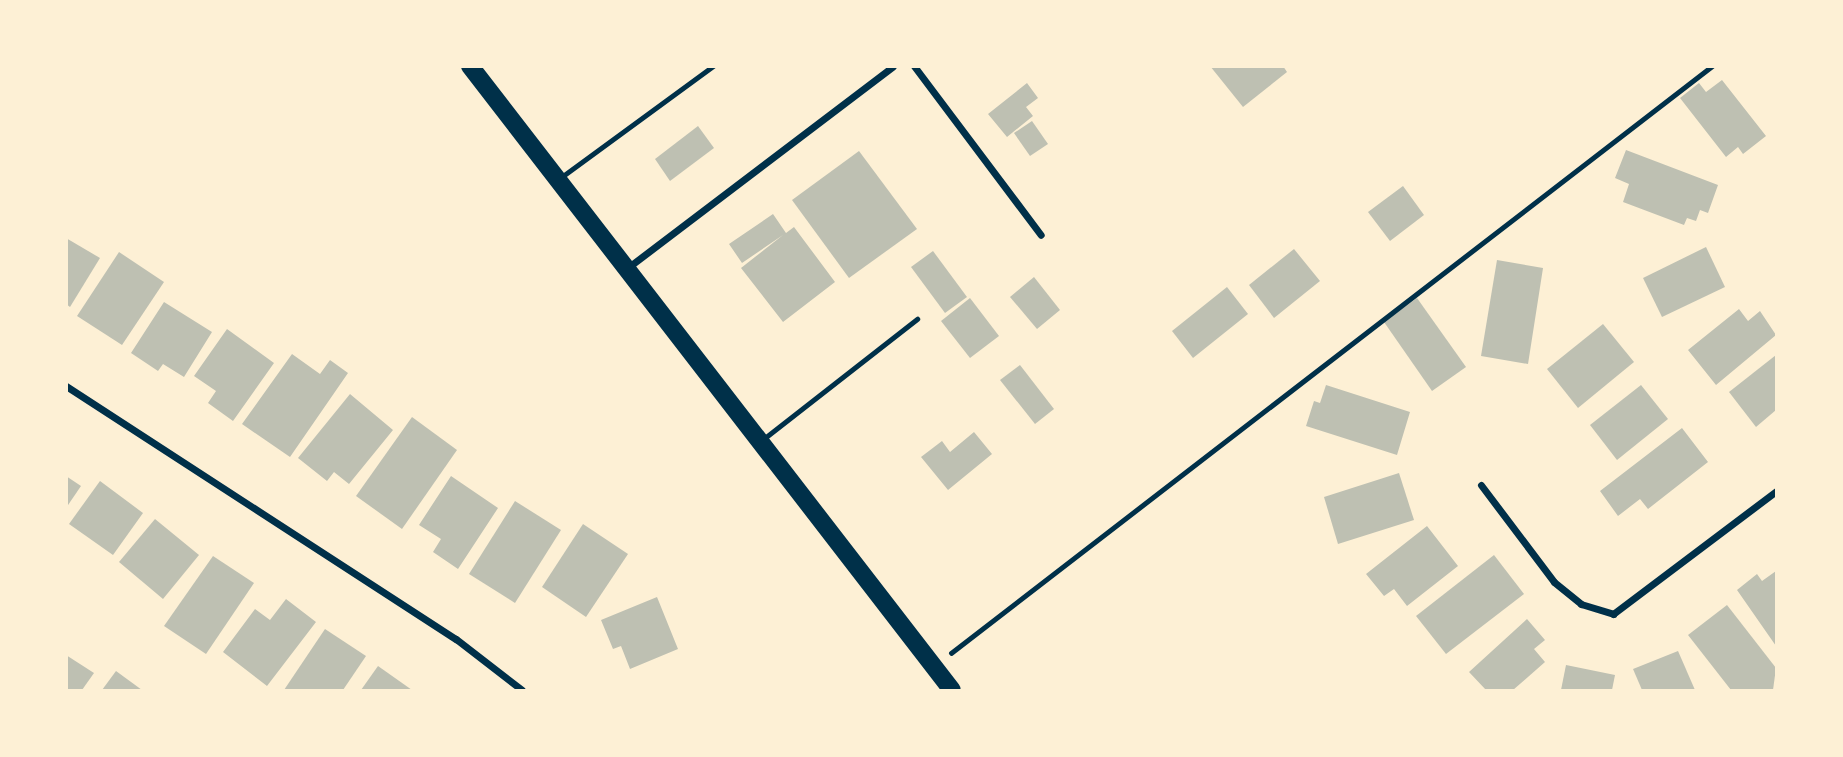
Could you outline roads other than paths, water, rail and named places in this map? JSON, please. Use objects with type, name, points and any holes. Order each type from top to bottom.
[{"type":"main road","points":[[470,66],[952,691]]},
{"type":"street","points":[[625,270],[893,66]]},
{"type":"street","points":[[914,66],[1041,235]]},
{"type":"street","points":[[66,386],[456,639],[522,691]]},
{"type":"street","points":[[1481,485],[1554,582],[1581,604],[1613,614],[1776,491]]},
{"type":"lane","points":[[557,181],[713,66]]},
{"type":"lane","points":[[759,442],[917,319]]}]
